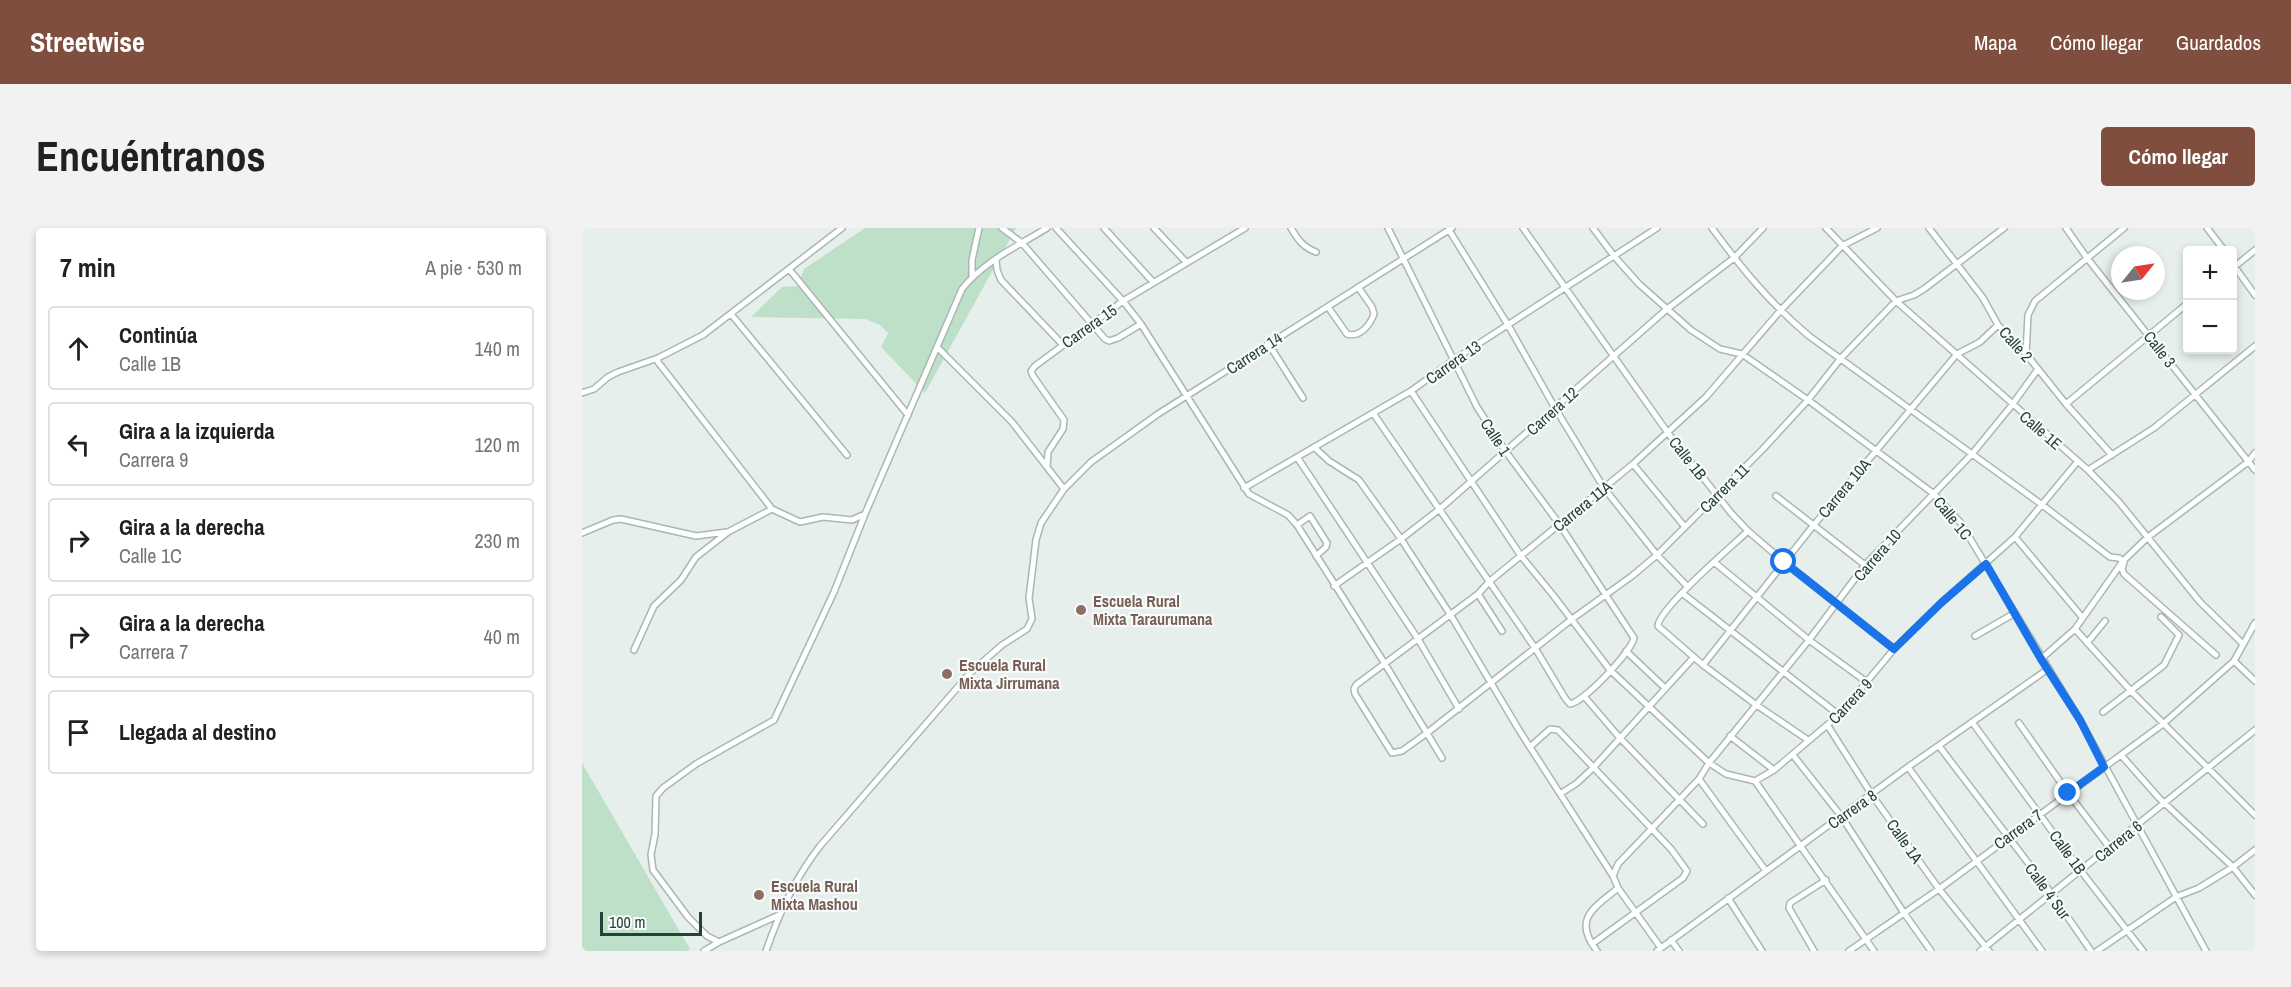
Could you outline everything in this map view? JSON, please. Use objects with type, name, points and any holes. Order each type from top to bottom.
[{"type":"street","points":[[582,393],[594,389],[618,372],[658,358],[703,335],[842,228]]},
{"type":"street","points":[[972,276],[972,260],[979,228]]},
{"type":"street","points":[[1002,228],[1022,243],[1105,339],[1109,341],[1118,338],[1141,324]]},
{"type":"street","points":[[720,942],[708,936],[688,917],[653,870],[651,855],[655,834],[657,796],[663,788],[696,764],[774,720],[834,592],[962,289],[972,276],[1047,228]]},
{"type":"street","points":[[1056,228],[1141,324],[1244,488],[1254,498],[1288,515],[1297,525],[1442,758]]},
{"type":"street","points":[[1104,228],[1153,282]]},
{"type":"street","points":[[1154,228],[1186,262]]},
{"type":"street","name":"Carrera 15","points":[[1047,467],[1048,452],[1063,429],[1064,420],[1032,376],[1031,371],[1043,359],[1123,302],[1234,230],[1245,228]]},
{"type":"street","points":[[1291,228],[1298,241],[1306,248],[1316,252]]},
{"type":"street","name":"Calle 1","points":[[1388,228],[1477,407],[1506,452],[1560,525],[1629,631],[1634,640],[1626,651]]},
{"type":"street","name":"Calle 1B","points":[[1523,228],[1668,433],[1748,531],[1894,649]]},
{"type":"street","name":"Calle 1C","points":[[1593,228],[1614,256],[1667,309],[1713,345],[1742,354],[1808,400],[1934,494],[1960,522],[2080,720],[2104,767],[2139,824],[2206,951]]},
{"type":"street","name":"Carrera 13","points":[[1244,488],[1411,391],[1455,359],[1657,228]]},
{"type":"street","points":[[1712,228],[1755,284],[1780,311],[1809,336],[2042,504],[2110,557],[2119,558],[2124,574],[2216,655]]},
{"type":"street","name":"Carrera 12","points":[[1334,586],[1401,539],[1473,482],[1667,309],[1734,258],[1763,228]]},
{"type":"street","name":"Calle 1E","points":[[1826,228],[1896,301],[2088,470],[2119,502],[2200,603],[2243,644]]},
{"type":"street","name":"Carrera 11A","points":[[1427,733],[1397,753],[1392,753],[1354,689],[1356,685],[1478,594],[1490,580],[1633,464],[1706,397],[1780,311],[1842,246],[1877,228]]},
{"type":"street","name":"Calle 2","points":[[1929,228],[1983,298],[1998,325],[2026,354],[2066,404],[2112,455]]},
{"type":"street","name":"Carrera 11","points":[[1427,733],[1657,555],[1763,449],[1808,400],[1841,358],[1896,301],[1924,289],[2004,228]]},
{"type":"street","name":"Calle 3","points":[[2066,228],[2087,258],[2255,470]]},
{"type":"street","points":[[2026,354],[2030,308],[2043,293],[2124,228]]},
{"type":"street","points":[[2207,228],[2221,246]]},
{"type":"street","points":[[1450,229],[1604,488],[1657,555],[1688,587]]},
{"type":"street","name":"Carrera 14","points":[[766,951],[779,915],[808,861],[853,805],[970,673],[1002,645],[1027,629],[1032,619],[1029,598],[1038,532],[1051,506],[1064,489],[1091,462],[1117,442],[1268,343],[1450,229]]},
{"type":"street","points":[[2237,263],[2255,250]]},
{"type":"street","points":[[996,259],[1001,280],[1063,345]]},
{"type":"street","points":[[789,269],[908,415]]},
{"type":"street","points":[[2237,271],[2255,295]]},
{"type":"street","points":[[1328,307],[1347,334],[1351,336],[1358,334],[1374,314],[1372,307],[1358,287]]},
{"type":"street","points":[[2066,404],[2183,306]]},
{"type":"street","points":[[731,314],[847,455]]},
{"type":"street","name":"Carrera 10A","points":[[1703,665],[1910,408],[1957,354],[1980,342],[1998,325]]},
{"type":"street","points":[[1268,343],[1303,398]]},
{"type":"street","points":[[2088,470],[2154,428],[2255,346]]},
{"type":"street","points":[[937,347],[1012,422],[1064,489]]},
{"type":"street","points":[[658,358],[658,362],[772,509],[803,522],[823,518],[852,520],[865,514]]},
{"type":"street","name":"Carrera 10","points":[[1613,876],[1618,864],[1653,830],[1699,779],[1709,763],[1809,640],[1865,565],[1972,454],[2013,405],[2038,369]]},
{"type":"street","points":[[1411,391],[1521,556],[1610,670],[1709,763],[1721,772],[1755,781],[1802,845],[1874,951]]},
{"type":"street","points":[[1373,413],[1490,580],[1569,703],[1575,703],[1584,696],[1626,651],[1665,688]]},
{"type":"street","points":[[1314,447],[1329,461],[1359,480],[1401,539],[1613,876],[1618,888],[1659,949]]},
{"type":"street","points":[[2041,659],[2075,629],[2122,562],[2148,537],[2248,462],[2255,453]]},
{"type":"street","points":[[1297,457],[1418,639],[1459,709]]},
{"type":"street","name":"Carrera 9","points":[[1755,781],[1774,770],[1828,726],[1894,649],[1941,603],[2015,537],[2078,461]]},
{"type":"street","points":[[1633,464],[1685,527]]},
{"type":"street","points":[[1776,496],[1865,565]]},
{"type":"street","points":[[634,650],[654,606],[681,580],[696,557],[728,532],[772,509]]},
{"type":"street","points":[[1297,525],[1310,516],[1325,537],[1328,543],[1316,556]]},
{"type":"street","points":[[582,533],[621,519],[696,536],[728,532]]},
{"type":"street","points":[[1748,531],[1682,593],[1657,624],[1662,631],[1703,665],[1808,740]]},
{"type":"street","points":[[2015,537],[2082,617]]},
{"type":"street","points":[[1714,562],[1755,598],[1868,682]]},
{"type":"street","points":[[1682,593],[1839,715]]},
{"type":"street","points":[[1478,594],[1502,631]]},
{"type":"street","points":[[1975,636],[2015,613]]},
{"type":"street","points":[[2103,712],[2164,665],[2179,639],[2177,630],[2161,617]]},
{"type":"street","points":[[2087,643],[2104,621]]},
{"type":"street","name":"Carrera 7","points":[[1849,951],[1939,889],[2163,724],[2232,664],[2255,623]]},
{"type":"street","points":[[2075,629],[2131,692],[2255,815]]},
{"type":"street","points":[[1560,794],[1577,783],[1593,768],[1694,657]]},
{"type":"street","points":[[2232,664],[2255,681]]},
{"type":"street","name":"Carrera 8","points":[[1659,949],[1908,767],[2048,669]]},
{"type":"street","points":[[1584,696],[1703,824]]},
{"type":"street","name":"Calle 1B","points":[[1972,722],[2081,871],[2143,951]]},
{"type":"street","points":[[2019,723],[2110,848]]},
{"type":"street","name":"Calle 1A","points":[[1828,726],[1872,795],[1985,950]]},
{"type":"street","points":[[1530,747],[1550,729],[1556,729],[1653,830],[1687,870],[1685,875],[1635,914],[1592,944]]},
{"type":"street","name":"Carrera 6","points":[[1985,950],[2018,918],[2110,848],[2255,730]]},
{"type":"street","points":[[1730,736],[1774,770]]},
{"type":"street","name":"Calle 4 Sur","points":[[1939,746],[2051,894],[2091,951]]},
{"type":"street","points":[[1793,755],[1842,816],[1931,951]]},
{"type":"street","points":[[2121,755],[2164,802],[2233,867],[2255,896]]},
{"type":"street","points":[[1908,767],[1974,861],[2042,951]]},
{"type":"street","points":[[1699,779],[1766,871]]},
{"type":"street","points":[[2097,951],[2176,897],[2199,888],[2255,850]]},
{"type":"street","points":[[1814,951],[1789,908],[1790,903],[1826,880]]},
{"type":"street","points":[[1598,951],[1586,933],[1589,913],[1618,888]]},
{"type":"street","points":[[1728,898],[1762,951]]},
{"type":"street","points":[[704,951],[779,915]]},
{"type":"street","points":[[1671,940],[1679,951]]},
{"type":"green space","points":[[865,228],[1016,228],[925,393],[881,347],[888,333],[880,325],[865,319],[751,317],[782,287],[798,286],[804,269]]},
{"type":"green space","points":[[582,763],[690,949],[688,951],[582,951]]},
{"type":"place","name":"Escuela Rural Mixta Taraurumana","points":[[1081,610]]},
{"type":"place","name":"Escuela Rural Mixta Jirrumana","points":[[947,674]]},
{"type":"place","name":"Escuela Rural Mixta Mashou","points":[[759,895]]},
{"type":"route","points":[[1784,562],[1894,649],[1964,581],[1986,564],[2041,659],[2080,720],[2104,767],[2068,793]]}]
